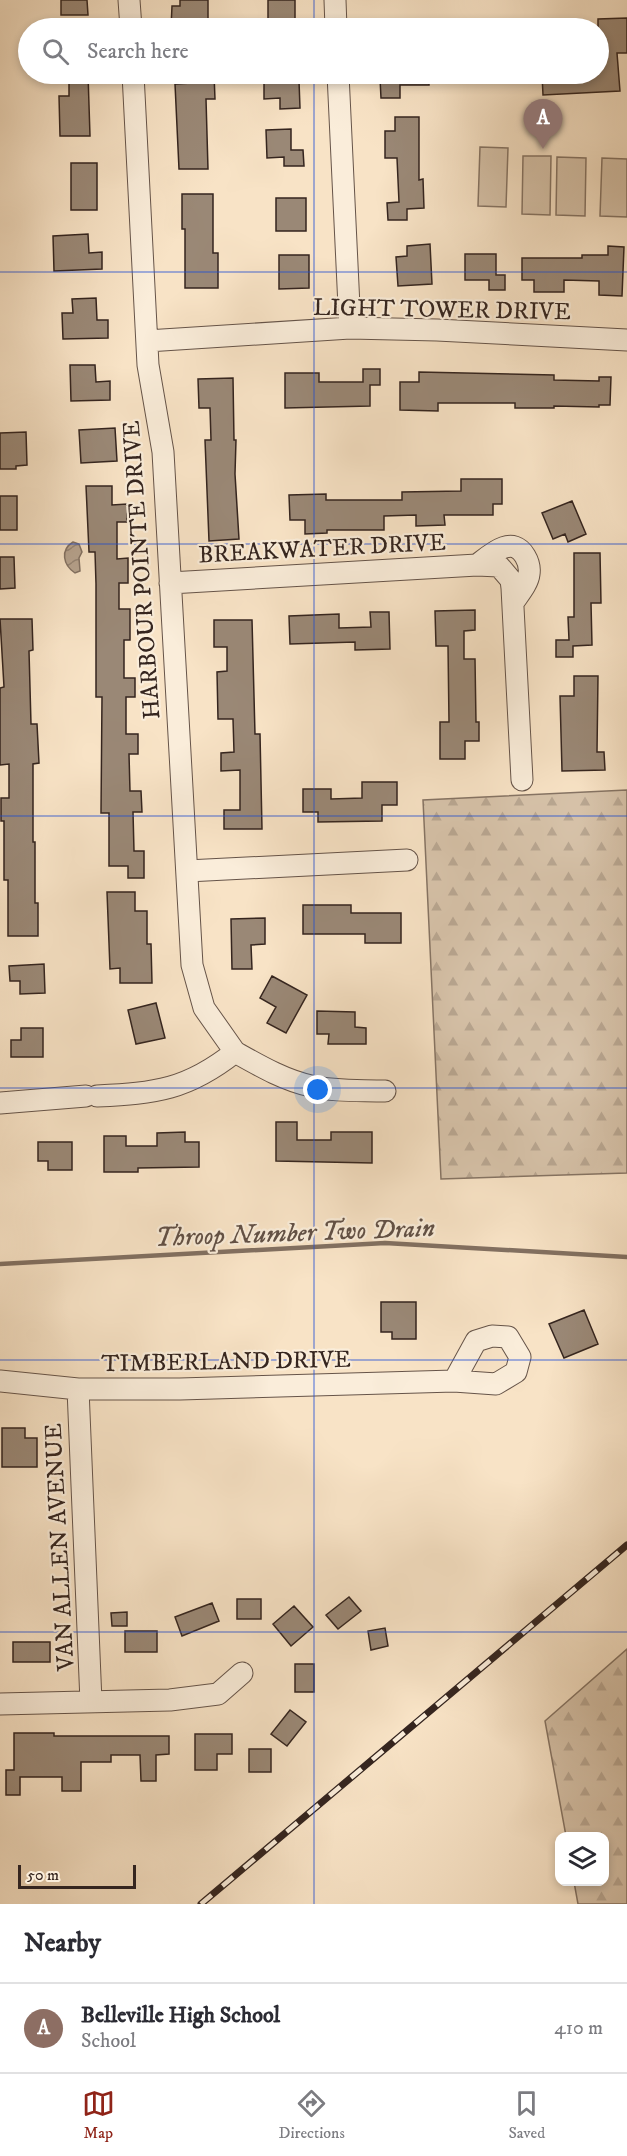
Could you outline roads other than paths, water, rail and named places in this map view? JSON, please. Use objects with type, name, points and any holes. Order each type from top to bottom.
[{"type":"street","points":[[129,0],[130,18]]},
{"type":"street","points":[[335,0],[336,18]]},
{"type":"street","name":"HARBOUR POINTE DRIVE","points":[[134,84],[148,365],[162,452],[192,965],[204,1008],[236,1052]]},
{"type":"street","points":[[338,84],[350,328]]},
{"type":"street","name":"LIGHT TOWER DRIVE","points":[[147,341],[350,328],[627,340]]},
{"type":"street","name":"BREAKWATER DRIVE","points":[[170,583],[477,565],[499,566],[511,580],[522,780]]},
{"type":"street","points":[[187,871],[407,860]]},
{"type":"street","points":[[0,1103],[142,1094],[183,1084],[217,1067],[236,1052],[274,1073],[312,1086],[341,1090],[385,1090]]},
{"type":"street","name":"TIMBERLAND DRIVE","points":[[0,1381],[78,1389],[180,1389],[454,1381]]},
{"type":"street","name":"VAN ALLEN AVENUE","points":[[78,1389],[91,1702]]},
{"type":"street","points":[[0,1704],[170,1700],[218,1694],[242,1673]]},
{"type":"water","points":[[73,542],[79,544],[82,552],[79,558],[80,571],[75,573],[68,566],[65,558],[66,549]]},
{"type":"waterway","name":"Throop Number Two Drain","points":[[0,1264],[385,1243],[627,1257]]},
{"type":"railway","points":[[201,1904],[627,1545]]},
{"type":"place","name":"Belleville High School","points":[[543,149]]}]
